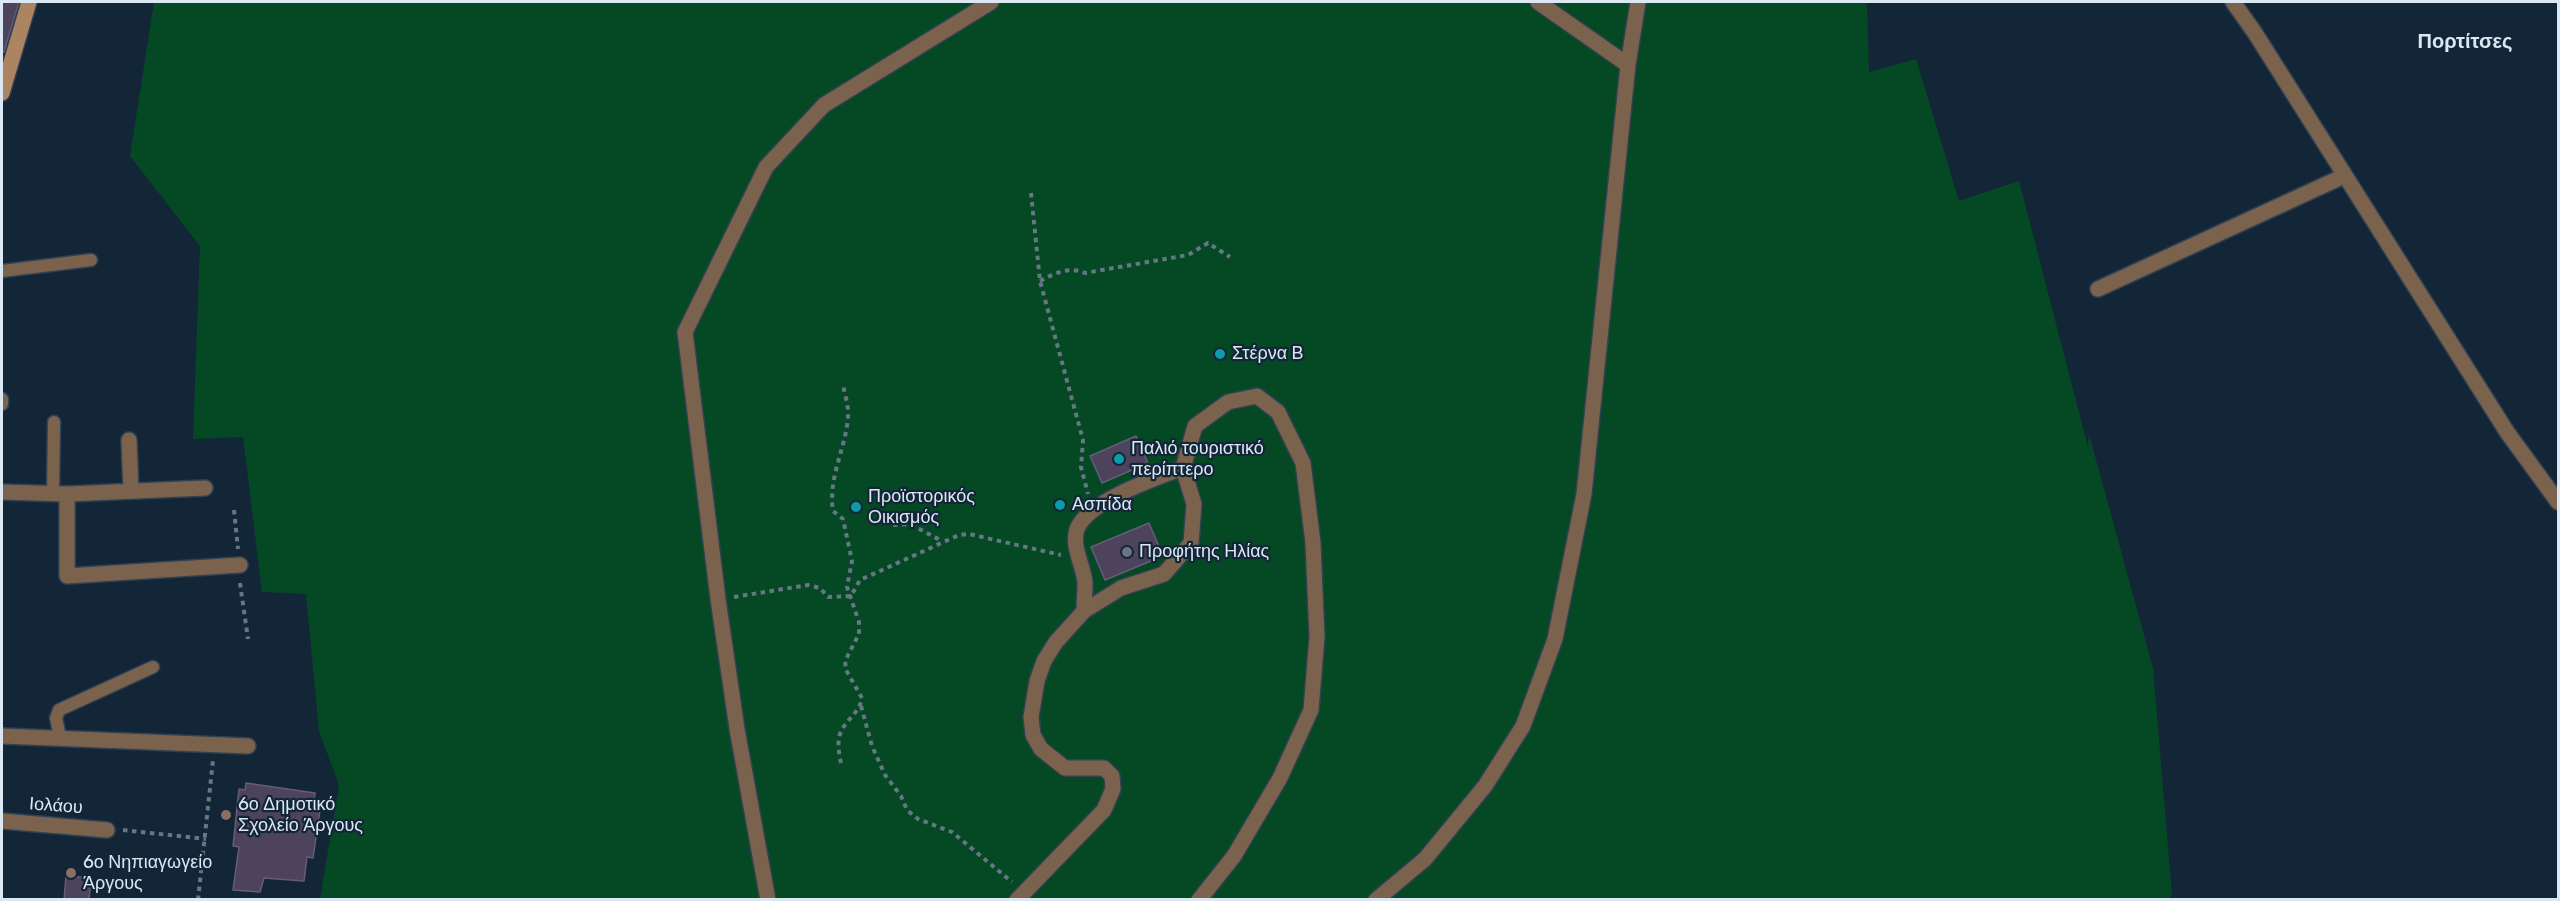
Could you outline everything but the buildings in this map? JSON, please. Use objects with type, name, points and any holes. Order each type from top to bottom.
[{"type":"main road","points":[[2,93],[29,2]]},
{"type":"street","points":[[768,900],[737,729],[718,599],[685,332],[766,167],[824,105],[991,2]]},
{"type":"street","points":[[1538,2],[1628,65]]},
{"type":"street","points":[[1376,900],[1425,859],[1485,786],[1523,726],[1555,639],[1584,494],[1628,65],[1638,2]]},
{"type":"street","points":[[2233,2],[2255,33],[2507,432],[2559,502]]},
{"type":"street","points":[[2098,289],[2344,176]]},
{"type":"street","points":[[1021,896],[1104,810],[1113,789],[1112,776],[1104,768],[1080,770],[1065,768],[1041,749],[1033,735],[1032,708],[1037,681],[1044,661],[1056,642],[1084,611],[1121,588],[1164,574],[1191,543],[1194,504],[1183,468],[1196,426],[1228,402],[1257,396],[1278,412],[1303,463],[1312,543],[1317,637],[1311,710],[1280,778],[1234,856],[1199,900]]},
{"type":"street","points":[[129,440],[131,491]]},
{"type":"street","points":[[1084,611],[1085,581],[1076,554],[1077,529],[1094,508],[1135,486],[1183,468]]},
{"type":"street","points":[[2,492],[60,494],[205,488]]},
{"type":"street","points":[[60,494],[67,576],[240,565]]},
{"type":"street","points":[[2,736],[248,746]]},
{"type":"street","name":"Ιολάου","points":[[2,821],[107,830]]},
{"type":"lane","points":[[2,271],[91,260]]},
{"type":"lane","points":[[2,399],[2,404]]},
{"type":"lane","points":[[54,422],[60,494]]},
{"type":"lane","points":[[60,737],[56,718],[59,710],[153,667]]},
{"type":"path","points":[[1031,193],[1040,281],[1083,440],[1081,467],[1094,508]]},
{"type":"path","points":[[1040,281],[1075,268],[1085,273],[1188,255],[1208,243],[1230,257]]},
{"type":"path","points":[[843,385],[849,415],[844,444],[830,493],[833,511],[843,519],[852,561],[847,587],[859,622],[859,634],[845,661],[846,670],[862,698],[861,705],[872,746],[885,775],[901,796],[907,810],[918,819],[952,832],[1021,896]]},
{"type":"path","points":[[234,510],[248,639]]},
{"type":"path","points":[[893,525],[910,524],[943,542]]},
{"type":"path","points":[[851,597],[860,580],[959,535],[969,534],[1053,556],[1076,554]]},
{"type":"path","points":[[718,599],[808,585],[820,588],[828,597],[851,597]]},
{"type":"path","points":[[841,763],[838,743],[840,732],[861,705]]},
{"type":"path","points":[[198,900],[214,744]]},
{"type":"path","points":[[129,830],[206,839]]},
{"type":"green space","points":[[154,2],[1867,2],[1869,72],[1916,59],[1959,201],[2019,181],[2088,447],[2089,434],[2153,668],[2172,895],[2168,900],[320,899],[339,785],[319,731],[306,594],[262,592],[243,437],[193,439],[200,246],[130,156]]},
{"type":"place","name":"Στέρνα Β","points":[[1220,354]]},
{"type":"place","name":"Παλιό τουριστικό περίπτερο","points":[[1119,459]]},
{"type":"place","name":"Ασπίδα","points":[[1060,505]]},
{"type":"place","name":"Προϊστορικός Οικισμός","points":[[856,507]]},
{"type":"place","name":"Προφήτης Ηλίας","points":[[1127,552]]},
{"type":"place","name":"6ο Δημοτικό Σχολείο Άργους","points":[[226,815]]},
{"type":"place","name":"6ο Νηπιαγωγείο Άργους","points":[[71,873]]},
{"type":"district","name":"Πορτίτσες","points":[[2465,42]]}]
